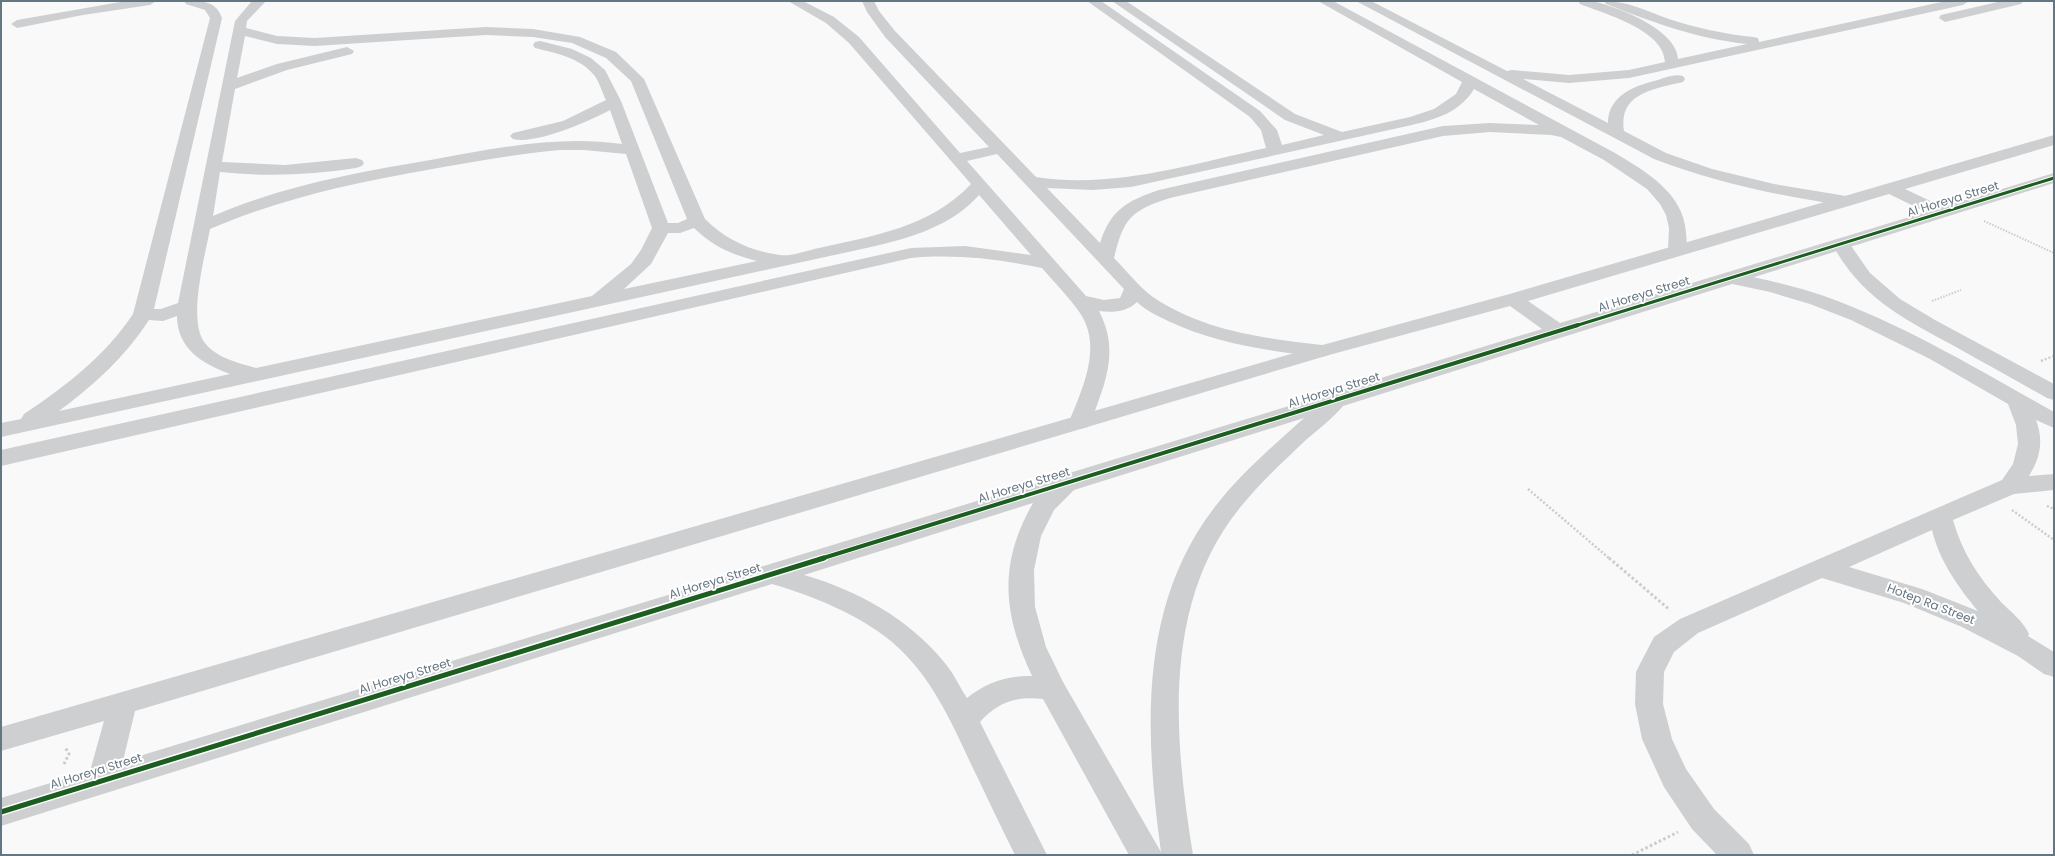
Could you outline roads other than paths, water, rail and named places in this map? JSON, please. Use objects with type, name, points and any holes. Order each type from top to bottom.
[{"type":"street","points":[[46,8],[35,16],[10,26],[83,11],[150,1]]},
{"type":"street","points":[[190,1],[210,6],[214,11],[232,18],[271,39],[342,47],[395,45],[453,40],[513,41],[567,52],[586,61],[600,73],[614,101],[661,228],[654,246],[641,265],[620,284],[592,302]]},
{"type":"street","points":[[22,425],[59,401],[90,377],[114,354],[132,332],[143,314],[201,143],[232,18],[260,1]]},
{"type":"street","points":[[794,1],[830,20],[871,36],[1000,149],[1145,300],[1169,315],[1199,329],[1233,339],[1322,351]]},
{"type":"street","points":[[868,1],[873,12],[871,36],[958,158],[1090,312],[1098,331],[1101,351],[1099,372],[1080,422]]},
{"type":"street","points":[[1093,1],[1255,114],[1270,130],[1273,137],[1274,151]]},
{"type":"street","points":[[1118,1],[1285,114],[1313,127],[1342,136]]},
{"type":"street","points":[[1324,1],[1595,149],[1646,180],[1663,196],[1674,212],[1678,229],[1677,250]]},
{"type":"street","points":[[1362,1],[1660,156],[1698,171],[1742,184],[1789,193],[1846,201]]},
{"type":"street","points":[[1584,1],[1637,23],[1660,37],[1673,51],[1674,58],[1672,65]]},
{"type":"street","points":[[1610,1],[1677,27],[1724,38],[1774,42]]},
{"type":"street","points":[[1498,72],[1569,79],[1591,79],[1629,74],[1842,27],[1910,6],[1963,1]]},
{"type":"street","points":[[1842,27],[1869,35],[2018,1]]},
{"type":"street","points":[[201,143],[230,86],[232,18]]},
{"type":"street","points":[[1637,23],[1653,23],[1656,20]]},
{"type":"street","points":[[230,86],[342,47],[456,30],[518,31],[573,38],[596,46],[614,55],[628,66],[637,79],[697,221],[709,235],[728,246],[753,255],[782,261]]},
{"type":"street","points":[[1629,74],[1635,81],[1652,85]]},
{"type":"street","points":[[1595,149],[1620,149],[1625,147],[1622,137],[1614,124],[1614,114],[1619,105],[1627,97],[1652,85],[1690,76]]},
{"type":"street","points":[[1031,181],[1077,186],[1100,186],[1131,182],[1422,118],[1442,111],[1457,102],[1467,92],[1470,81]]},
{"type":"street","points":[[214,166],[269,171],[336,173],[526,141],[586,117],[614,101]]},
{"type":"street","points":[[1422,118],[1436,124],[1443,131]]},
{"type":"street","points":[[1105,259],[1114,226],[1121,215],[1133,206],[1149,198],[1443,131],[1488,126],[1513,127],[1566,134]]},
{"type":"street","points":[[1,739],[1322,351],[1513,299],[2054,140]]},
{"type":"street","points":[[526,141],[594,144],[633,150]]},
{"type":"street","points":[[201,143],[214,166],[185,322],[191,339],[205,354],[227,366],[256,375]]},
{"type":"street","points":[[958,158],[1000,149]]},
{"type":"street","points":[[203,226],[336,173]]},
{"type":"street","name":"Al Horeya Street","points":[[1,812],[103,779],[2054,178]]},
{"type":"street","points":[[1131,182],[1131,190],[1141,196],[1149,198]]},
{"type":"street","points":[[1,430],[871,242],[905,233],[931,223],[958,207],[969,198],[980,184]]},
{"type":"street","points":[[1890,188],[1949,211]]},
{"type":"street","points":[[661,228],[680,228],[697,221]]},
{"type":"street","points":[[871,242],[882,249],[884,254],[882,259]]},
{"type":"street","points":[[1841,244],[1848,260],[1861,275],[1890,301],[1922,321],[2050,390]]},
{"type":"street","points":[[1,458],[882,259],[936,250],[962,250],[986,252],[1050,264]]},
{"type":"street","points":[[1730,278],[1758,282],[1824,301],[1889,329],[2054,421]]},
{"type":"street","points":[[1081,300],[1103,307],[1116,306],[1126,302],[1133,296],[1134,290]]},
{"type":"street","points":[[1513,299],[1558,331]]},
{"type":"street","points":[[143,314],[155,316],[163,315],[187,306]]},
{"type":"street","points":[[1944,359],[1943,355],[1949,349],[1956,348],[1975,350]]},
{"type":"street","points":[[1177,855],[1164,753],[1165,703],[1168,658],[1176,616],[1186,579],[1202,545],[1221,515],[1243,488],[1338,399]]},
{"type":"street","points":[[2000,490],[2024,468],[2030,447],[2028,424],[2017,400]]},
{"type":"street","points":[[1068,482],[1044,505],[1029,536],[1021,570],[1022,607],[1030,640],[1052,689],[1146,855]]},
{"type":"street","points":[[1738,855],[1703,819],[1675,778],[1657,740],[1649,704],[1650,672],[1664,645],[1689,626],[2000,490],[2054,482]]},
{"type":"street","name":"Hotep Ra Street","points":[[1940,516],[1948,545],[1967,578],[1995,614],[2044,659]]},
{"type":"street","name":"Hotep Ra Street","points":[[1822,569],[1873,582],[1926,600],[1980,624],[2044,659]]},
{"type":"street","points":[[769,574],[810,586],[858,607],[902,635],[935,670],[964,718],[1031,855]]},
{"type":"street","points":[[964,718],[977,704],[1000,692],[1012,688],[1032,686],[1052,689]]},
{"type":"street","points":[[103,779],[123,704]]}]
